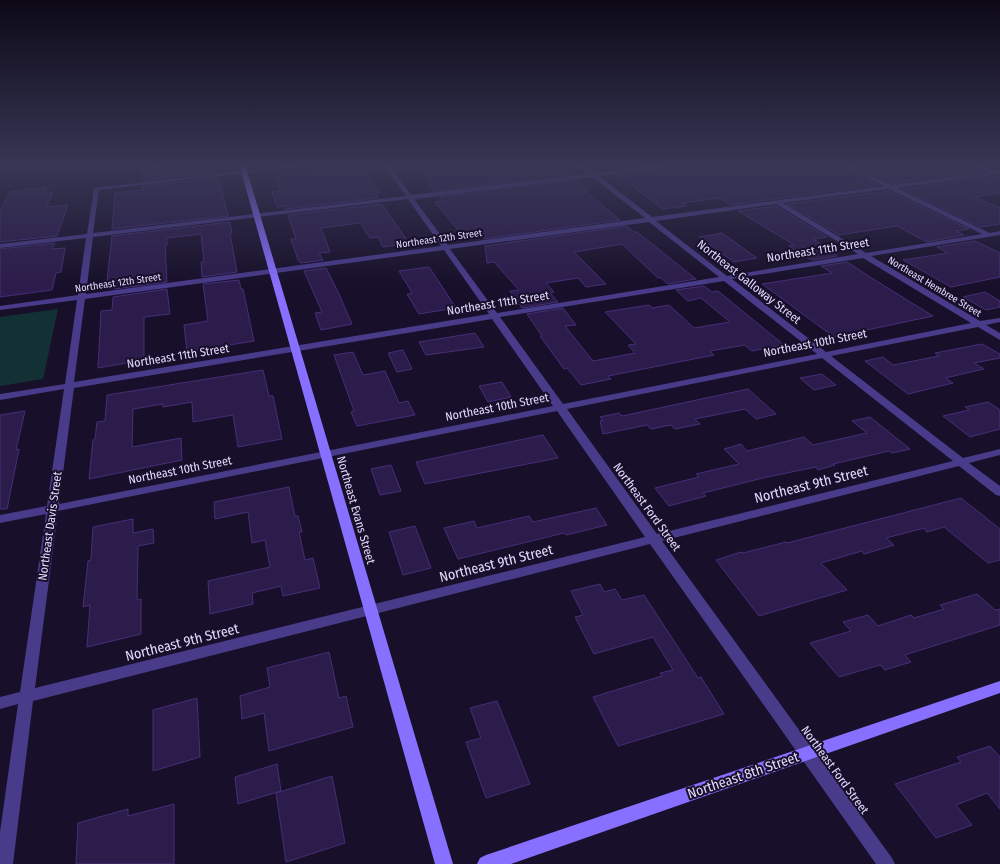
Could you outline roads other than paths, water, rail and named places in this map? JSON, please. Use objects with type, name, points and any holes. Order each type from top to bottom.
[{"type":"street","name":"Northeast Davis Street","points":[[4,864],[94,204]]},
{"type":"street","name":"Northeast Evans Street","points":[[254,204],[444,864]]},
{"type":"street","points":[[0,246],[351,204]]},
{"type":"street","name":"Northeast Ford Street","points":[[415,204],[886,864]]},
{"type":"street","name":"Northeast Galloway Street","points":[[631,204],[1000,492]]},
{"type":"street","name":"Northeast 12th Street","points":[[0,308],[768,204]]},
{"type":"street","name":"Northeast Hembree Street","points":[[780,204],[1000,337]]},
{"type":"street","points":[[926,204],[1000,240]]},
{"type":"street","name":"Northeast 11th Street","points":[[0,397],[1000,233]]},
{"type":"street","name":"Northeast 10th Street","points":[[0,519],[1000,320]]},
{"type":"street","name":"Northeast 9th Street","points":[[0,703],[1000,452]]},
{"type":"street","name":"Northeast 8th Street","points":[[486,864],[1000,687]]}]
